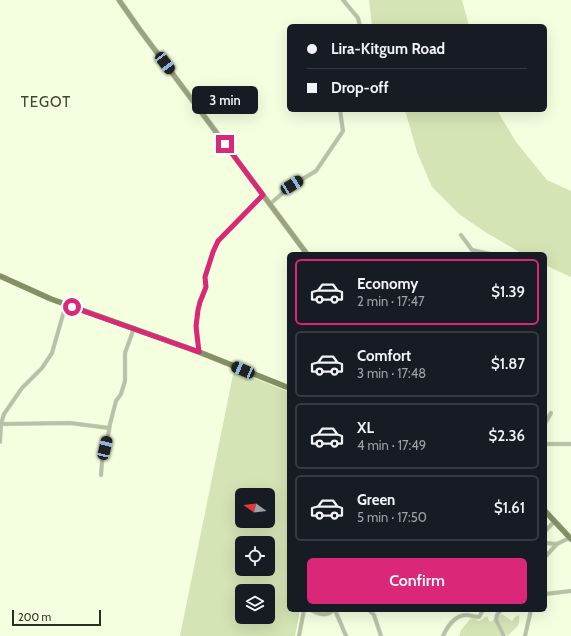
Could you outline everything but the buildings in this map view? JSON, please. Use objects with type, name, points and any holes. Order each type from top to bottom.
[{"type":"main road","points":[[119,0],[306,252]]},
{"type":"main road","points":[[0,276],[66,304],[199,352],[287,387]]},
{"type":"main road","points":[[547,513],[570,538]]},
{"type":"street","points":[[343,0],[358,18],[360,24]]},
{"type":"street","points":[[270,204],[292,185],[316,172],[343,131],[340,112]]},
{"type":"street","points":[[199,352],[196,326],[198,310],[206,287],[205,277],[213,252],[218,241],[263,195]]},
{"type":"street","points":[[461,235],[472,250],[481,252]]},
{"type":"street","points":[[0,442],[1,424],[5,411],[22,388],[42,368],[52,353],[60,331],[66,304]]},
{"type":"street","points":[[102,475],[102,462],[109,428],[116,401],[124,385],[126,376],[125,353],[134,328]]},
{"type":"street","points":[[547,420],[551,413]]},
{"type":"street","points":[[1,424],[70,423],[109,428]]},
{"type":"street","points":[[547,444],[571,444]]},
{"type":"street","points":[[547,529],[554,522]]},
{"type":"street","points":[[547,555],[556,544],[570,538]]},
{"type":"street","points":[[547,543],[556,544]]},
{"type":"street","points":[[547,594],[571,591]]},
{"type":"street","points":[[299,636],[304,612]]},
{"type":"street","points":[[315,612],[326,615],[332,612]]},
{"type":"street","points":[[335,612],[346,636]]},
{"type":"street","points":[[371,612],[374,615],[380,636]]},
{"type":"street","points":[[443,636],[449,625],[459,617],[466,615],[479,617],[482,612]]},
{"type":"street","points":[[499,612],[496,620],[504,636]]},
{"type":"street","points":[[525,636],[531,612]]},
{"type":"green space","points":[[369,0],[462,0],[468,24],[372,24]]},
{"type":"green space","points":[[406,112],[498,112],[516,142],[547,180],[571,191],[571,277],[547,266],[547,252],[520,252],[485,232],[459,214],[432,187],[417,152]]},
{"type":"green space","points":[[234,370],[287,391],[287,612],[300,612],[295,636],[180,636]]},
{"type":"green space","points":[[502,614],[512,621],[519,615],[517,627],[508,636],[503,630],[501,632],[503,636],[459,636],[461,630],[472,617],[479,621],[487,616],[490,622]]},
{"type":"district","name":"TEGOT","points":[[46,102]]},
{"type":"route","points":[[72,307],[199,352],[196,332],[198,310],[207,284],[205,277],[213,252],[218,241],[263,195],[225,144]]}]
